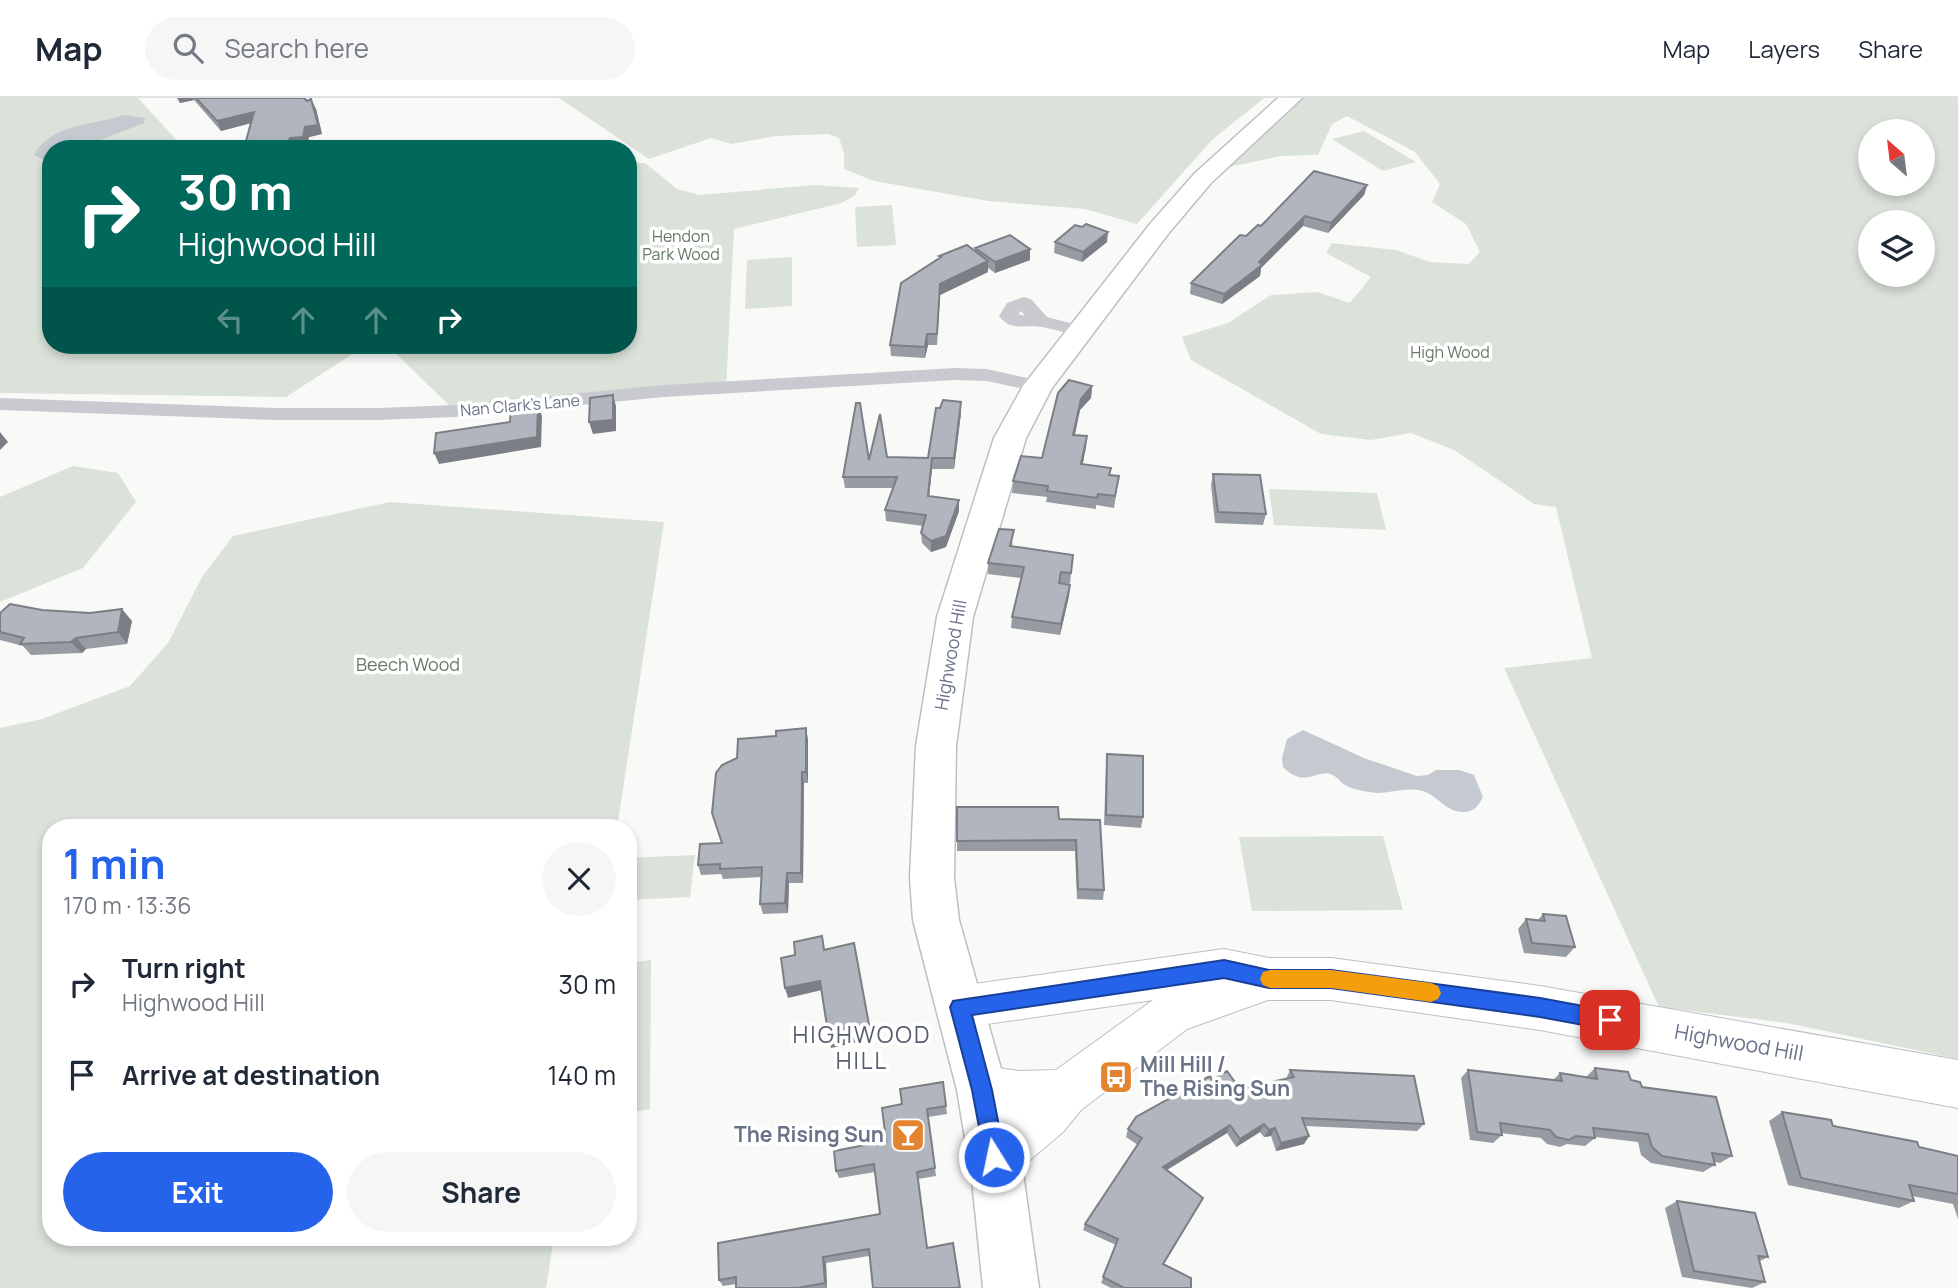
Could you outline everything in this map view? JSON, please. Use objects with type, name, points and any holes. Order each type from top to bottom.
[{"type":"main road","name":"Highwood Hill","points":[[1291,98],[1203,178],[1159,229],[1038,386],[1010,438],[955,617],[936,746],[932,878],[936,920],[960,1007],[1224,969],[1269,979],[1331,979],[1540,1008],[1958,1084]]},
{"type":"main road","name":"Highwood Hill","points":[[994,1157],[1046,1115],[1063,1093],[1172,1013],[1269,979]]},
{"type":"main road","points":[[960,1007],[982,1090],[994,1157],[1011,1288]]},
{"type":"main road","points":[[982,1090],[1019,1095],[1063,1093]]},
{"type":"street","points":[[1040,321],[1082,332]]},
{"type":"street","name":"Nan Clark's Lane","points":[[0,404],[378,414],[455,411],[664,391],[955,374],[987,375],[1038,386]]},
{"type":"green space","points":[[0,98],[138,98],[177,140],[42,140],[42,354],[352,354],[286,397],[0,393]]},
{"type":"green space","points":[[559,98],[1264,98],[1212,140],[1137,224],[1085,209],[988,201],[874,181],[844,169],[844,153],[839,138],[828,134],[776,136],[731,144],[711,138],[649,159],[637,151],[637,140],[621,140]]},
{"type":"green space","name":"High Wood","points":[[1295,98],[1958,98],[1958,1059],[1787,1023],[1659,1007],[1504,668],[1592,658],[1556,507],[1534,504],[1454,450],[1411,433],[1371,440],[1321,434],[1191,360],[1182,337],[1228,323],[1271,295],[1317,292],[1350,303],[1371,277],[1326,253],[1332,243],[1396,250],[1430,262],[1469,264],[1480,252],[1466,224],[1432,202],[1440,184],[1415,152],[1347,116],[1332,124],[1318,155],[1281,156],[1229,167],[1242,140]]},
{"type":"green space","points":[[1364,131],[1416,162],[1383,171],[1332,139]]},
{"type":"green space","name":"Hendon Park Wood","points":[[637,163],[645,163],[677,189],[700,195],[814,185],[859,188],[855,195],[842,203],[734,229],[726,391],[455,411],[396,354],[637,354]]},
{"type":"green space","points":[[892,205],[896,245],[857,247],[855,207]]},
{"type":"green space","points":[[792,257],[792,306],[745,309],[747,260]]},
{"type":"green space","points":[[73,466],[118,473],[136,502],[83,568],[0,602],[0,497]]},
{"type":"green space","points":[[1269,489],[1377,493],[1386,530],[1274,525]]},
{"type":"green space","name":"Beech Wood","points":[[390,502],[664,522],[618,819],[42,819],[42,1246],[553,1246],[546,1288],[0,1288],[0,728],[42,719],[130,686],[168,643],[202,577],[233,536]]},
{"type":"green space","points":[[1383,836],[1403,910],[1252,911],[1239,837]]},
{"type":"green space","points":[[695,855],[690,897],[637,900],[637,858]]},
{"type":"green space","points":[[651,960],[650,1109],[637,1111],[637,962]]},
{"type":"shaded area","points":[[124,115],[145,118],[144,123],[100,140],[46,140],[74,127]]},
{"type":"shaded area","points":[[42,144],[42,159],[34,155]]},
{"type":"shaded area","points":[[1303,730],[1364,758],[1417,776],[1428,775],[1436,770],[1459,770],[1474,775],[1483,797],[1475,808],[1463,812],[1452,810],[1430,794],[1419,790],[1373,793],[1349,787],[1327,773],[1298,777],[1283,767],[1282,758],[1287,739]]},
{"type":"building","points":[[196,98],[311,99],[318,125],[305,127],[303,137],[289,140],[246,140],[254,112],[217,121]]},
{"type":"building","points":[[1314,171],[1367,185],[1331,223],[1305,216],[1259,262],[1262,265],[1224,294],[1191,283],[1240,235],[1246,236],[1258,225],[1261,226]]},
{"type":"building","points":[[1086,224],[1108,232],[1083,252],[1055,242],[1075,225],[1082,227]]},
{"type":"building","points":[[1010,235],[1030,249],[995,262],[975,248]]},
{"type":"building","points":[[967,245],[988,261],[940,284],[937,334],[927,334],[925,347],[890,345],[901,283],[941,257],[939,256]]},
{"type":"building","points":[[1069,380],[1092,386],[1081,399],[1073,435],[1087,436],[1081,464],[1111,468],[1109,475],[1119,476],[1115,496],[1098,494],[1097,498],[1047,491],[1048,486],[1013,481],[1021,456],[1042,458],[1058,393]]},
{"type":"building","points":[[613,395],[613,420],[589,422],[590,398]]},
{"type":"building","points":[[943,400],[961,402],[954,458],[932,458],[928,496],[959,500],[946,536],[931,541],[921,533],[926,515],[885,510],[897,477],[843,477],[856,403],[860,403],[869,460],[880,414],[887,457],[928,458],[936,408],[940,408]]},
{"type":"building","points":[[533,401],[533,406],[538,405],[537,437],[434,453],[436,433],[510,422],[511,404]]},
{"type":"building","points":[[1213,474],[1260,475],[1266,514],[1218,512]]},
{"type":"building","points":[[999,529],[1014,530],[1010,546],[1073,555],[1071,573],[1061,572],[1059,583],[1070,585],[1061,624],[1012,617],[1024,567],[988,563]]},
{"type":"building","points":[[10,604],[42,610],[90,613],[122,609],[118,632],[76,638],[71,642],[20,644],[24,638],[0,632],[0,613]]},
{"type":"building","points":[[806,728],[806,772],[802,772],[801,873],[787,873],[785,903],[760,904],[762,867],[720,869],[720,864],[698,865],[700,844],[722,843],[712,813],[716,773],[722,765],[737,758],[738,739],[776,736],[776,731]]},
{"type":"building","points":[[1107,754],[1143,756],[1143,817],[1106,815]]},
{"type":"building","points":[[957,807],[1058,807],[1059,819],[1100,820],[1104,890],[1078,889],[1076,840],[957,841]]},
{"type":"building","points":[[1543,914],[1566,916],[1575,947],[1532,943],[1526,919],[1545,921]]},
{"type":"building","points":[[822,936],[824,950],[854,943],[870,1030],[829,1039],[820,981],[785,988],[781,958],[795,955],[794,942]]},
{"type":"building","points":[[1595,1068],[1628,1072],[1631,1080],[1640,1082],[1642,1087],[1716,1097],[1732,1156],[1712,1153],[1715,1165],[1662,1156],[1652,1147],[1648,1134],[1593,1128],[1595,1138],[1576,1136],[1569,1140],[1556,1137],[1550,1130],[1500,1123],[1502,1135],[1477,1132],[1468,1070],[1562,1081],[1560,1073],[1597,1079]]},
{"type":"building","points":[[1290,1070],[1414,1076],[1424,1124],[1302,1118],[1309,1136],[1281,1143],[1275,1128],[1269,1130],[1264,1124],[1240,1139],[1230,1125],[1163,1167],[1203,1198],[1163,1264],[1191,1278],[1191,1288],[1124,1288],[1103,1277],[1118,1239],[1085,1224],[1142,1138],[1128,1129],[1136,1117],[1210,1076],[1212,1080],[1227,1071],[1240,1089],[1294,1077]]},
{"type":"building","points":[[943,1082],[946,1106],[927,1109],[935,1168],[917,1172],[927,1248],[953,1243],[960,1288],[873,1288],[869,1249],[823,1257],[825,1283],[798,1288],[736,1288],[736,1277],[719,1280],[718,1243],[880,1214],[874,1164],[836,1171],[834,1151],[886,1141],[882,1108],[902,1104],[900,1089]]},
{"type":"building","points":[[1782,1112],[1831,1120],[1833,1126],[1917,1142],[1919,1147],[1958,1156],[1958,1194],[1909,1185],[1914,1201],[1801,1178]]},
{"type":"building","points":[[1677,1201],[1755,1213],[1768,1257],[1758,1256],[1765,1282],[1694,1271]]},
{"type":"slow traffic","points":[[1270,979],[1331,979],[1431,993]]},
{"type":"place","name":"Mill Hill / The Rising Sun","points":[[1116,1077]]},
{"type":"place","name":"The Rising Sun","points":[[908,1135]]},
{"type":"district","name":"HIGHWOOD HILL","points":[[862,1048]]},
{"type":"route","points":[[994,1157],[982,1090],[960,1007],[1224,969],[1269,979],[1331,979],[1610,1020]]}]
